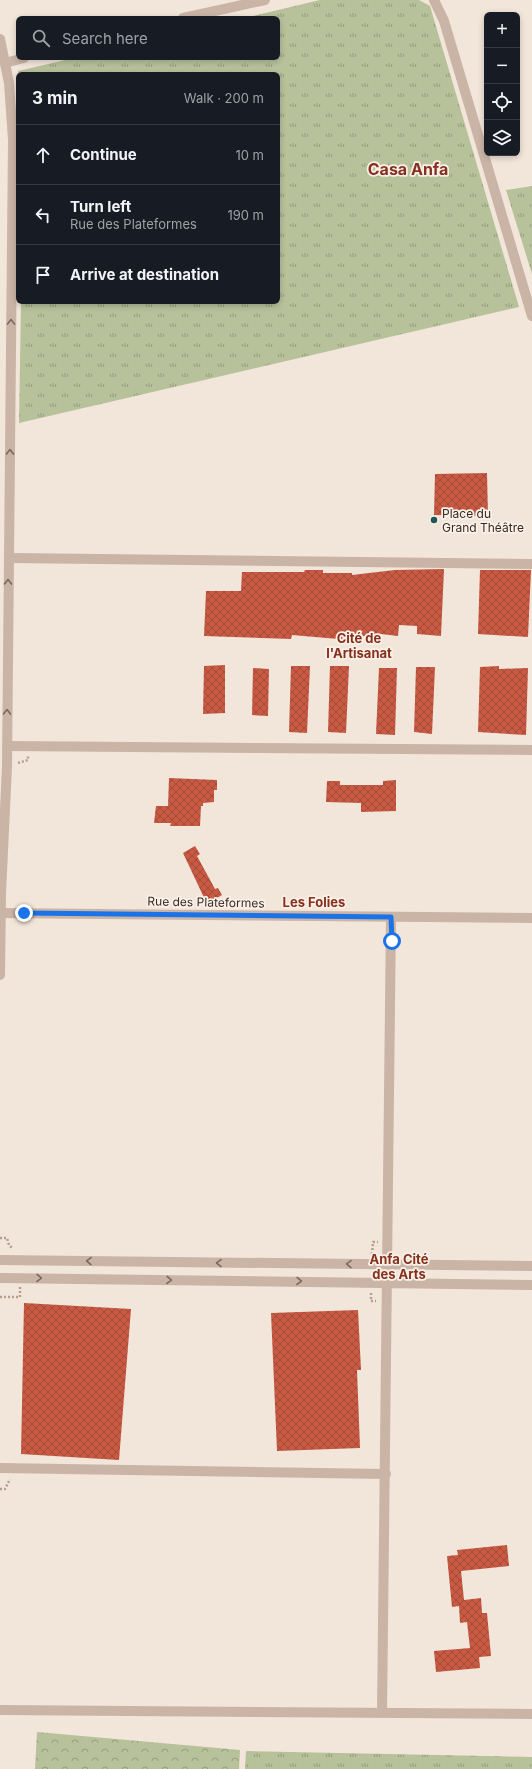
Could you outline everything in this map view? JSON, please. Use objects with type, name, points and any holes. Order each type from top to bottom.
[{"type":"street","points":[[193,16],[265,0]]},
{"type":"street","points":[[434,0],[444,21],[532,316]]},
{"type":"street","points":[[0,39],[11,102],[13,140],[7,746],[0,913],[0,975]]},
{"type":"street","points":[[5,63],[16,60]]},
{"type":"street","points":[[9,558],[532,564]]},
{"type":"street","points":[[7,746],[532,750]]},
{"type":"street","name":"Rue des Plateformes","points":[[0,913],[532,918]]},
{"type":"street","points":[[382,1714],[386,1474],[391,917]]},
{"type":"street","points":[[0,1260],[532,1266]]},
{"type":"street","points":[[0,1278],[532,1285]]},
{"type":"street","points":[[0,1468],[386,1474]]},
{"type":"street","points":[[0,1710],[532,1714]]},
{"type":"green space","points":[[320,0],[419,0],[430,6],[519,307],[19,423],[21,304],[280,304],[280,72],[18,71],[65,60],[280,60],[280,16],[252,16]]},
{"type":"green space","points":[[532,186],[532,274],[506,190]]},
{"type":"green space","points":[[37,1732],[240,1750],[239,1769],[35,1769]]},
{"type":"green space","points":[[246,1751],[532,1757],[532,1769],[245,1769]]},
{"type":"building","points":[[487,473],[488,516],[434,515],[435,474]]},
{"type":"building","points":[[444,569],[441,636],[417,634],[417,626],[399,625],[398,636],[381,634],[381,636],[350,636],[350,640],[292,635],[291,639],[204,636],[206,591],[241,591],[242,572],[304,572],[305,570],[323,570],[323,573],[352,573],[352,575],[395,570]]},
{"type":"building","points":[[480,570],[531,570],[528,637],[478,634]]},
{"type":"building","points":[[225,665],[225,713],[203,714],[204,666]]},
{"type":"building","points":[[291,666],[310,666],[307,733],[289,732]]},
{"type":"building","points":[[330,666],[349,666],[346,733],[328,732]]},
{"type":"building","points":[[499,666],[499,669],[528,668],[526,735],[478,732],[480,667]]},
{"type":"building","points":[[416,667],[435,667],[432,734],[414,732]]},
{"type":"building","points":[[253,668],[269,669],[268,716],[252,715]]},
{"type":"building","points":[[379,668],[397,668],[395,735],[376,734]]},
{"type":"building","points":[[169,778],[217,780],[217,790],[214,790],[214,802],[203,803],[203,806],[201,806],[200,826],[170,826],[171,823],[154,823],[156,806],[168,806]]},
{"type":"building","points":[[396,780],[396,811],[361,812],[361,803],[326,802],[327,781],[340,781],[340,785],[383,785],[383,781]]},
{"type":"building","points":[[195,846],[200,854],[197,856],[215,889],[218,888],[222,895],[207,904],[183,853]]},
{"type":"building","points":[[24,1303],[131,1309],[119,1460],[21,1454]]},
{"type":"building","points":[[358,1310],[361,1370],[357,1370],[360,1448],[277,1451],[271,1313]]},
{"type":"building","points":[[507,1545],[509,1566],[461,1571],[464,1600],[481,1598],[482,1613],[487,1613],[491,1656],[479,1657],[480,1668],[436,1672],[434,1651],[470,1648],[467,1622],[460,1623],[459,1606],[452,1607],[447,1556],[458,1555],[457,1550]]},
{"type":"place","name":"Place du Grand Théâtre","points":[[434,520]]},
{"type":"district","name":"Casa Anfa","points":[[408,169]]},
{"type":"district","name":"Cité de l'Artisanat","points":[[359,646]]},
{"type":"district","name":"Les Folies","points":[[314,902]]},
{"type":"district","name":"Anfa Cité des Arts","points":[[399,1266]]},
{"type":"route","points":[[24,913],[391,917],[392,941]]}]
